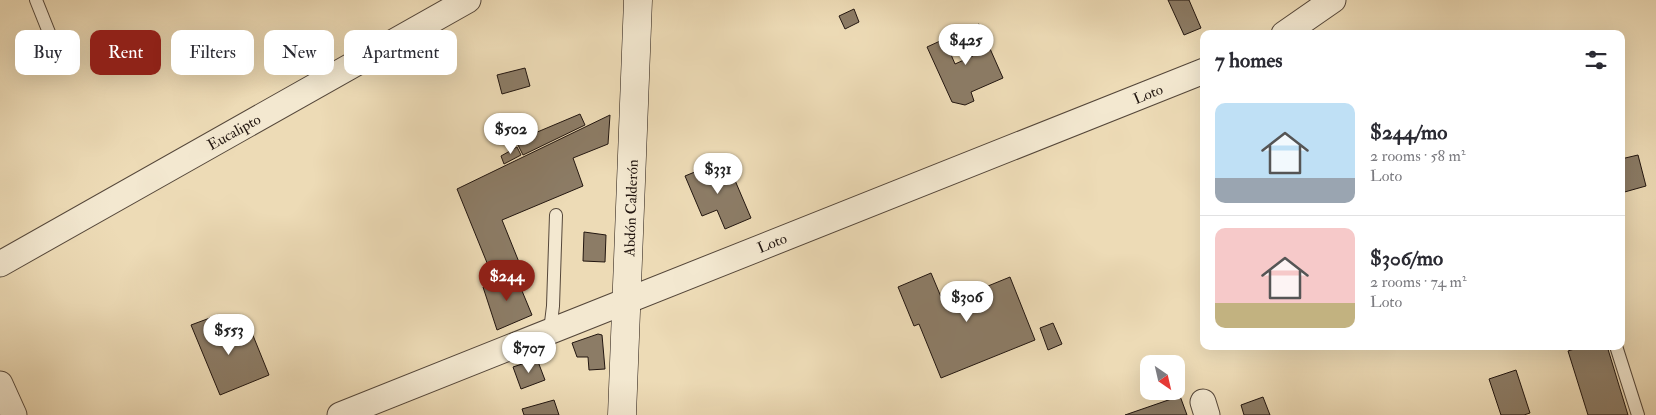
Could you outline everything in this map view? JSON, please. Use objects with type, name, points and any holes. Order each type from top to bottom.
[{"type":"street","name":"Eucalipto","points":[[0,264],[468,0]]},
{"type":"street","name":"Abdón Calderón","points":[[622,415],[628,300],[638,0]]},
{"type":"street","points":[[1290,30],[1333,0]]},
{"type":"street","name":"Loto","points":[[340,415],[1200,74]]},
{"type":"street","points":[[0,384],[14,415]]},
{"type":"lane","points":[[36,0],[48,30]]},
{"type":"lane","points":[[550,331],[553,306],[556,215]]},
{"type":"lane","points":[[1617,350],[1637,412],[1650,415]]},
{"type":"building","points":[[1168,0],[1189,0],[1201,28],[1184,35]]},
{"type":"building","points":[[854,9],[859,22],[845,29],[839,16]]},
{"type":"building","points":[[979,24],[1003,78],[971,92],[974,101],[965,105],[952,102],[927,47],[951,36],[956,47],[949,50],[955,64],[973,56],[962,31]]},
{"type":"building","points":[[525,68],[530,86],[502,94],[497,75]]},
{"type":"building","points":[[580,114],[585,125],[523,155],[516,141]]},
{"type":"building","points":[[610,115],[608,144],[573,158],[583,186],[502,220],[523,272],[494,280],[457,189]]},
{"type":"building","points":[[517,147],[521,155],[504,164],[501,156]]},
{"type":"building","points":[[1638,155],[1646,186],[1625,192],[1625,158]]},
{"type":"building","points":[[719,162],[724,175],[731,171],[751,218],[725,229],[717,210],[702,216],[685,176]]},
{"type":"building","points":[[584,232],[606,235],[605,262],[583,261]]},
{"type":"building","points":[[931,273],[944,304],[1010,277],[1035,340],[941,378],[919,324],[914,326],[898,287]]},
{"type":"building","points":[[515,274],[532,315],[497,330],[483,287]]},
{"type":"building","points":[[218,315],[229,342],[252,333],[269,375],[220,395],[191,325]]},
{"type":"building","points":[[1053,323],[1062,344],[1048,350],[1040,328]]},
{"type":"building","points":[[598,334],[602,335],[605,369],[589,370],[588,357],[577,357],[572,343]]},
{"type":"building","points":[[1608,350],[1628,415],[1588,415],[1568,351]]},
{"type":"building","points":[[537,359],[545,380],[521,389],[513,367]]},
{"type":"building","points":[[1516,370],[1530,413],[1524,415],[1501,415],[1489,379]]},
{"type":"building","points":[[1263,397],[1270,415],[1244,415],[1241,405]]},
{"type":"building","points":[[554,400],[559,415],[524,415],[522,409]]},
{"type":"building","points":[[1168,400],[1181,400],[1187,415],[1125,415]]}]
